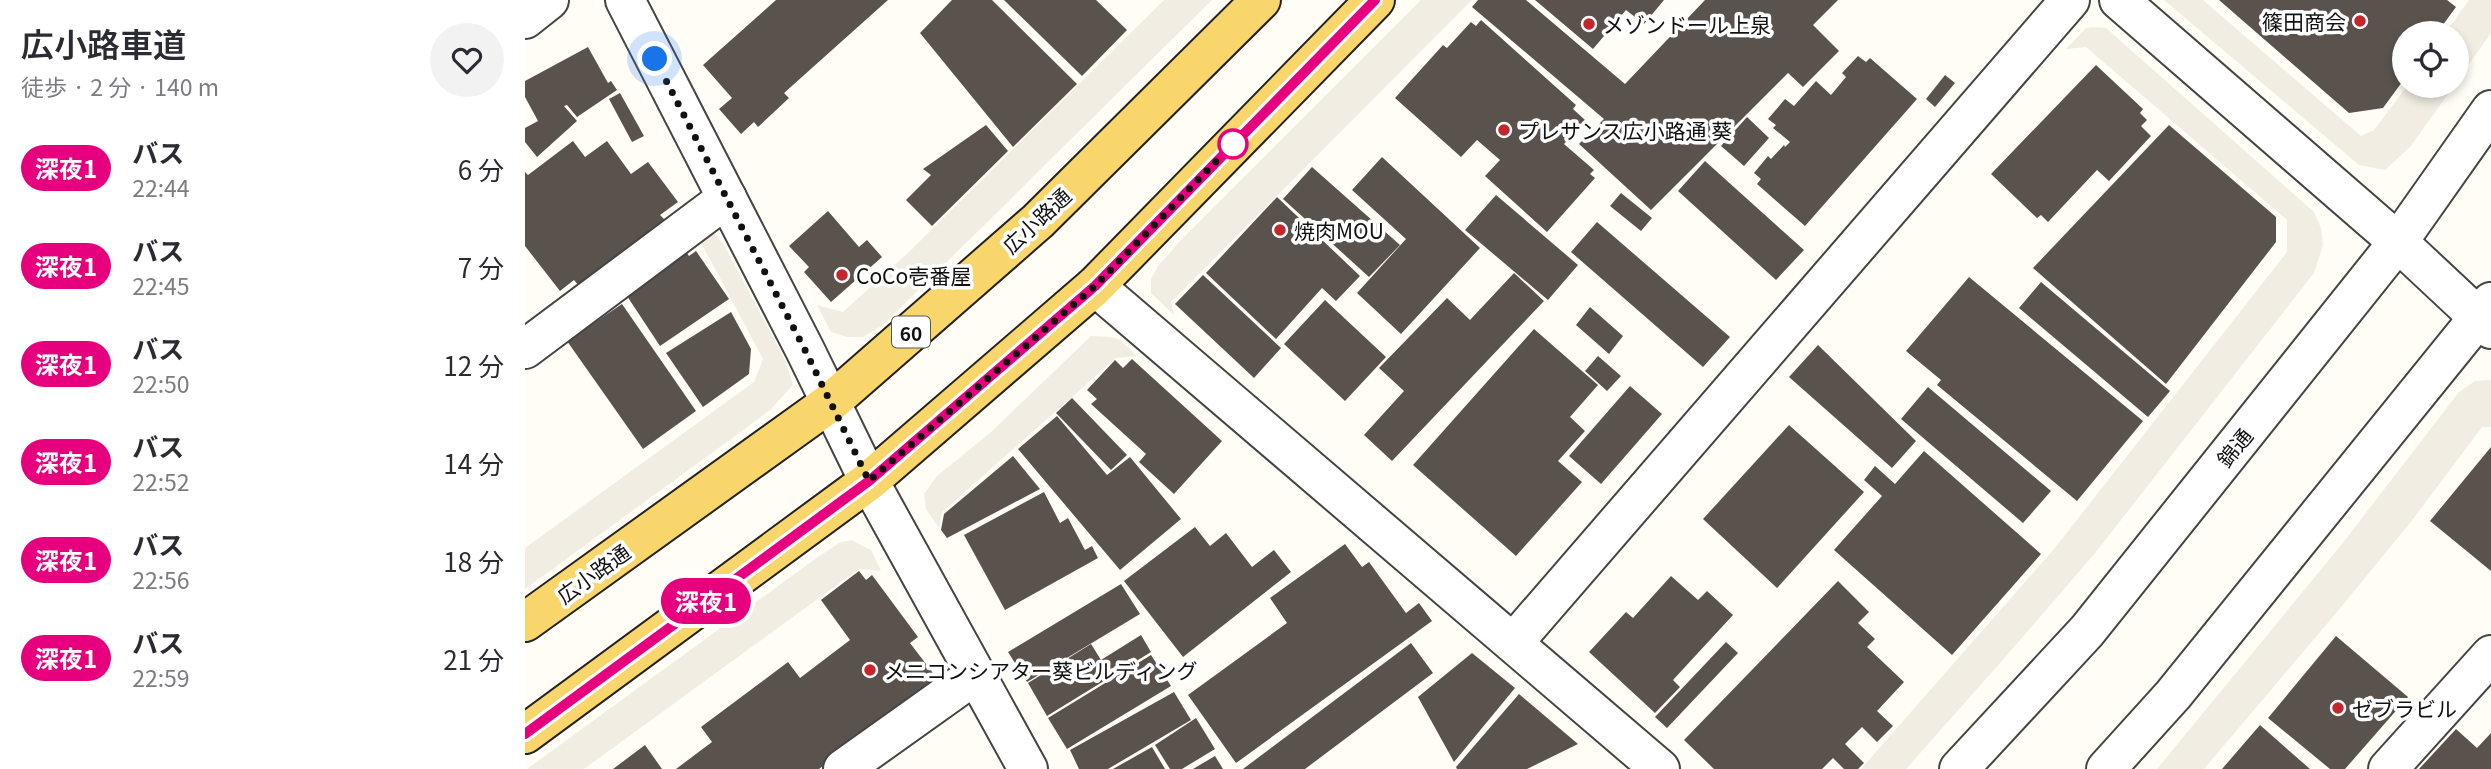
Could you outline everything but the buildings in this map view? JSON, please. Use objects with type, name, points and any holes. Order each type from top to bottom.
[{"type":"main road","name":"広小路通","points":[[525,622],[831,402],[1038,221],[1261,0]]},
{"type":"main road","points":[[525,734],[869,481],[1095,286],[1375,0]]},
{"type":"street","points":[[525,19],[549,0]]},
{"type":"street","points":[[625,0],[869,481],[1028,769]]},
{"type":"street","points":[[1514,642],[2070,0]]},
{"type":"street","points":[[2106,769],[2173,695],[2487,316],[2119,0]]},
{"type":"street","name":"錦通","points":[[1959,769],[2087,631],[2398,242],[2491,110]]},
{"type":"street","points":[[525,349],[727,198]]},
{"type":"street","points":[[1095,286],[1660,769]]},
{"type":"street","points":[[2388,769],[2491,655]]},
{"type":"street","points":[[843,769],[975,675]]},
{"type":"shaded area","points":[[1164,0],[1212,0],[883,325],[863,337],[847,337],[831,332],[817,305],[843,312],[910,251]]},
{"type":"shaded area","points":[[1421,0],[1472,0],[1171,302],[1174,315],[1151,293],[1151,279],[1158,266]]},
{"type":"shaded area","points":[[2164,0],[2203,0],[2361,136],[2374,130],[2398,98],[2445,98],[2410,147],[2385,170],[2359,165]]},
{"type":"shaded area","points":[[2469,0],[2491,0],[2491,33],[2469,64],[2469,21],[2454,21]]},
{"type":"shaded area","points":[[2086,28],[2106,28],[2314,212],[2321,228],[2323,245],[2314,273],[2096,552],[2008,654],[1906,769],[1861,769],[2054,549],[2287,252],[2287,220],[2086,47],[2066,49]]},
{"type":"shaded area","points":[[715,234],[724,245],[786,362],[793,385],[771,409],[525,589],[525,548],[754,382],[763,359],[698,237]]},
{"type":"shaded area","points":[[1091,336],[1120,340],[1137,356],[1116,358],[942,512],[939,528],[926,509],[924,494],[937,476],[991,432]]},
{"type":"shaded area","points":[[2475,381],[2491,381],[2491,427],[2482,427],[2410,523],[2204,769],[2157,769],[2342,544],[2459,392]]},
{"type":"shaded area","points":[[851,540],[871,550],[881,571],[859,569],[584,769],[527,769],[818,557],[839,543]]},
{"type":"bus line","name":"深夜1","points":[[525,734],[869,481],[1095,286],[1375,0]]},
{"type":"place","name":"篠田商会","points":[[2360,21]]},
{"type":"place","name":"メゾンドール上泉","points":[[1589,24]]},
{"type":"place","name":"プレサンス広小路通 葵","points":[[1504,130]]},
{"type":"place","name":"焼肉MOU","points":[[1280,230]]},
{"type":"place","name":"CoCo壱番屋","points":[[842,275]]},
{"type":"place","name":"メニコンシアター葵ビルディング","points":[[870,670]]},
{"type":"place","name":"ゼブラビル","points":[[2338,708]]},
{"type":"route","points":[[655,59],[805,350],[869,481],[1095,286],[1233,144]]}]
